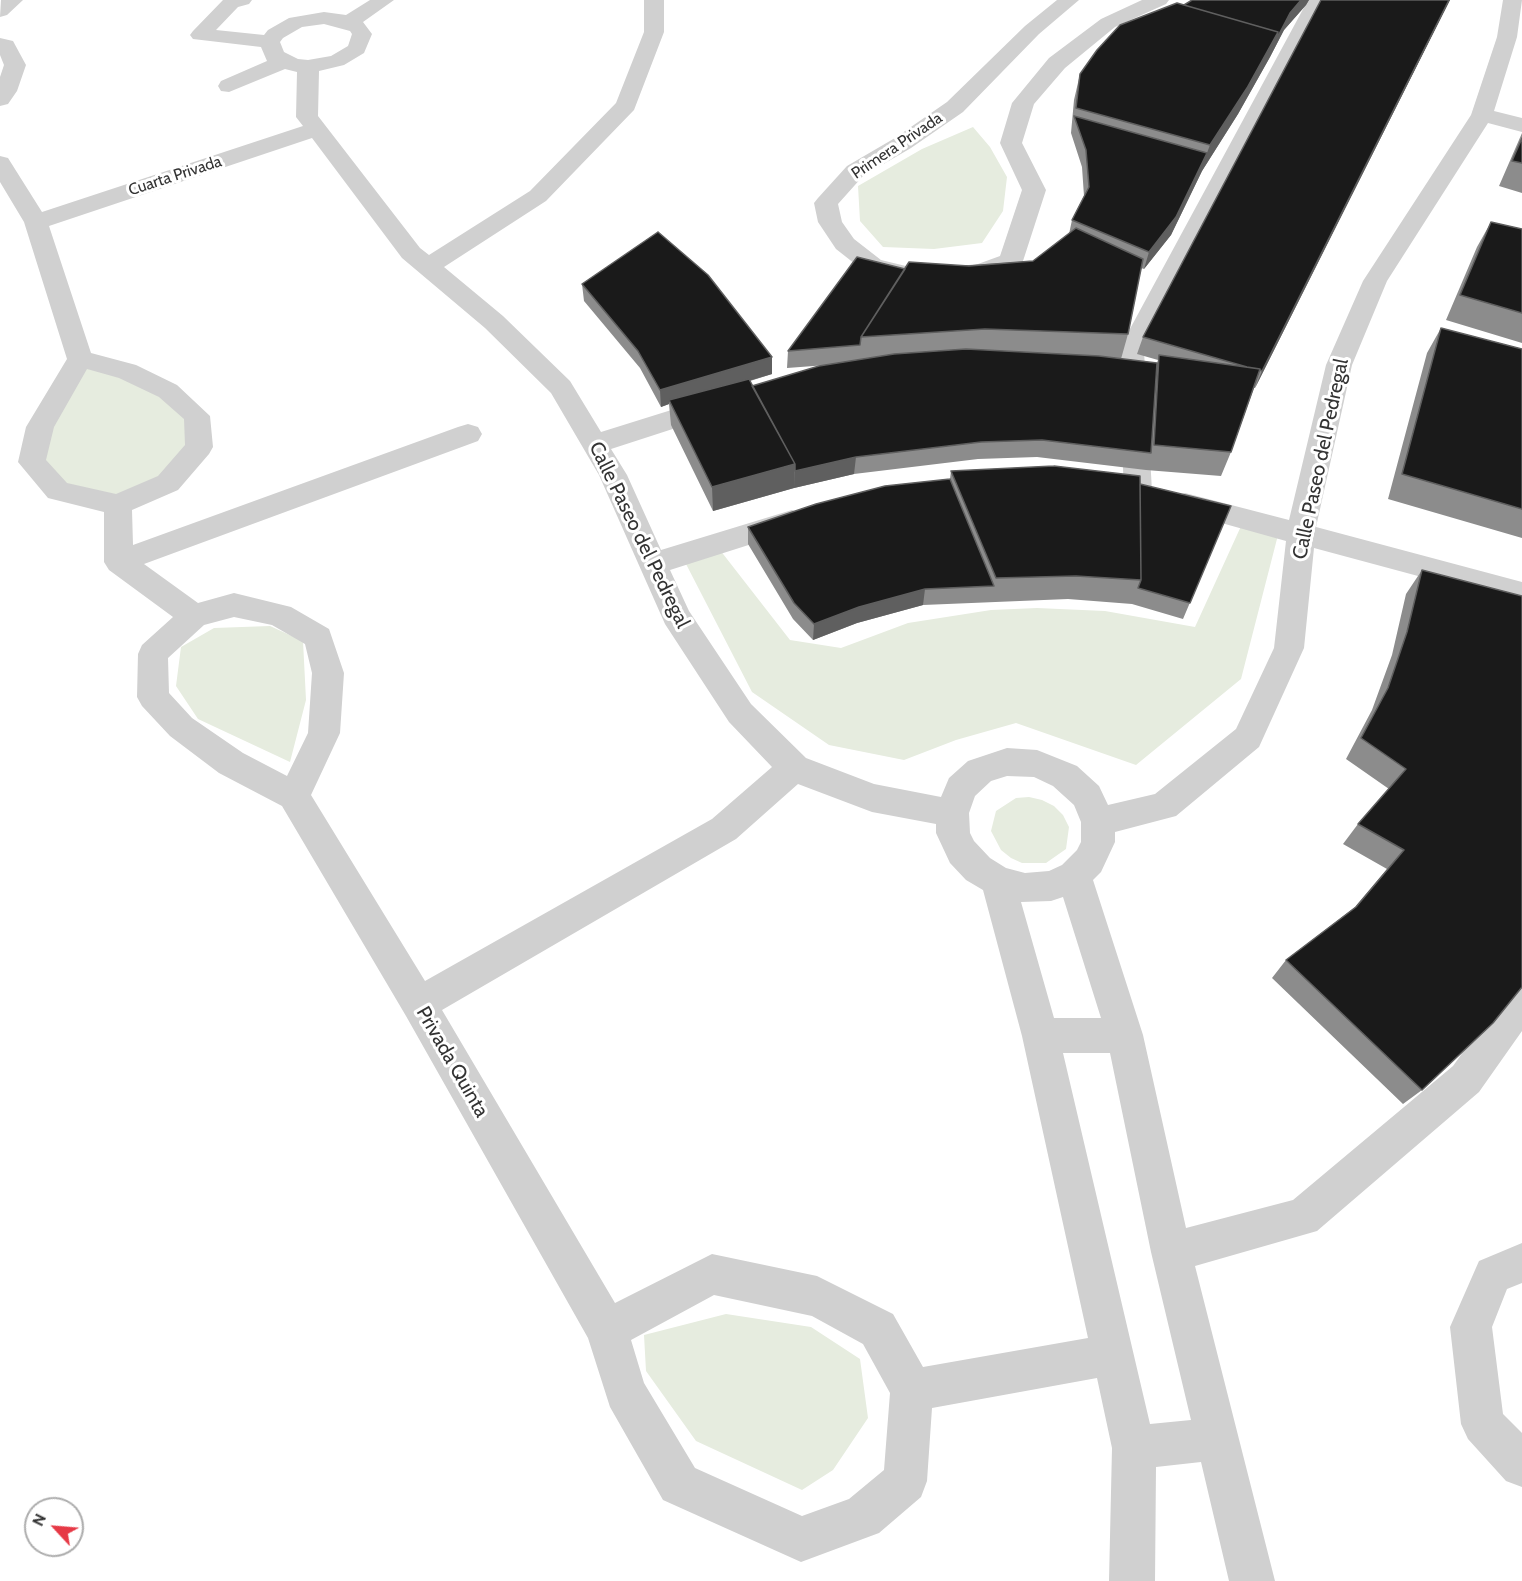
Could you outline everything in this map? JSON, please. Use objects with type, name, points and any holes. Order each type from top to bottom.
[{"type":"street","points":[[0,11],[13,0]]},
{"type":"street","points":[[242,0],[231,3],[200,35],[270,42]]},
{"type":"street","points":[[349,22],[384,0]]},
{"type":"street","points":[[428,267],[538,196],[626,105],[654,32],[654,0]]},
{"type":"street","name":"Primera Privada","points":[[1069,0],[1032,30],[955,107],[903,143],[855,171],[826,203],[830,222],[845,244],[873,266],[934,279],[974,277],[1011,261],[1034,190],[1011,143],[1023,103],[1057,63],[1108,23],[1159,0]]},
{"type":"street","points":[[1318,0],[1131,351],[1119,369],[1127,490],[1301,532],[1522,593]]},
{"type":"street","name":"Calle Paseo del Pedregal","points":[[1098,822],[1164,806],[1248,738],[1289,648],[1301,532],[1339,365],[1370,292],[1482,115],[1508,37],[1513,0]]},
{"type":"street","points":[[229,86],[295,64],[337,62],[357,49],[362,34],[349,22],[338,19],[310,19],[285,27],[270,42],[270,50],[274,56],[295,64]]},
{"type":"street","points":[[0,44],[6,45],[15,65],[6,92],[0,99]]},
{"type":"street","name":"Calle Paseo del Pedregal","points":[[295,64],[306,117],[411,253],[495,322],[561,387],[613,475],[676,616],[740,713],[794,768],[872,798],[952,813]]},
{"type":"street","points":[[1482,115],[1522,126]]},
{"type":"street","name":"Cuarta Privada","points":[[36,222],[314,130]]},
{"type":"street","points":[[0,163],[36,222],[80,360],[40,428],[32,462],[57,491],[118,505],[168,483],[199,447],[197,416],[168,391],[127,371],[80,360]]},
{"type":"street","points":[[595,444],[742,397]]},
{"type":"street","points":[[119,562],[468,434]]},
{"type":"street","points":[[118,505],[119,562]]},
{"type":"street","points":[[653,564],[820,512]]},
{"type":"street","points":[[119,562],[194,616]]},
{"type":"street","points":[[234,605],[280,615],[318,637],[328,673],[324,734],[294,796],[231,763],[181,727],[153,697],[153,654],[194,616],[234,605]]},
{"type":"street","points":[[1007,762],[1037,764],[1065,776],[1087,796],[1098,822],[1098,842],[1094,852],[1089,861],[1074,876],[1051,886],[1025,888],[998,881],[978,869],[962,852],[953,833],[952,813],[961,788],[980,771],[1007,762]]},
{"type":"street","points":[[419,1004],[724,830],[794,768]]},
{"type":"street","name":"Privada Quinta","points":[[294,796],[419,1004],[607,1330],[625,1392],[679,1484],[801,1539],[863,1517],[905,1481],[912,1390]]},
{"type":"street","points":[[1074,876],[1125,1035],[1171,1252],[1252,1581]]},
{"type":"street","points":[[998,881],[1040,1036],[1134,1448],[1132,1581]]},
{"type":"street","points":[[1171,1252],[1303,1217],[1466,1079],[1522,1000]]},
{"type":"street","points":[[1040,1036],[1125,1035]]},
{"type":"street","points":[[1522,1263],[1493,1275],[1471,1327],[1483,1424],[1522,1465]]},
{"type":"street","points":[[607,1330],[712,1274],[817,1297],[878,1329],[912,1390],[1114,1354]]},
{"type":"street","points":[[1134,1448],[1216,1439]]},
{"type":"shaded area","points":[[973,127],[990,147],[1007,177],[1003,211],[982,243],[934,249],[883,247],[860,221],[858,186],[922,149]]},
{"type":"shaded area","points":[[83,363],[123,374],[192,417],[191,449],[159,481],[116,497],[66,490],[41,464],[46,432]]},
{"type":"shaded area","points":[[1242,524],[1278,535],[1241,679],[1136,765],[1016,723],[956,740],[904,760],[829,745],[752,692],[686,564],[720,550],[790,640],[841,648],[908,623],[991,610],[1037,608],[1105,611],[1195,627]]},
{"type":"shaded area","points":[[270,626],[303,641],[306,700],[290,762],[198,719],[176,686],[181,647],[214,628]]},
{"type":"shaded area","points":[[1029,797],[1054,806],[1063,815],[1069,827],[1066,849],[1046,863],[1022,863],[1011,858],[1001,850],[991,831],[996,811],[1016,798]]},
{"type":"shaded area","points":[[726,1314],[811,1327],[860,1359],[868,1418],[833,1470],[802,1490],[696,1441],[646,1371],[644,1335]]},
{"type":"building","points":[[1192,0],[1301,0],[1290,13],[1276,40],[1278,32],[1184,5]]},
{"type":"building","points":[[1321,0],[1449,0],[1262,371],[1143,337]]},
{"type":"building","points":[[1177,3],[1278,32],[1247,88],[1210,145],[1076,108],[1080,74],[1097,50],[1120,25]]},
{"type":"building","points":[[1074,116],[1207,153],[1176,217],[1149,252],[1072,220],[1089,187],[1086,150]]},
{"type":"building","points":[[1522,138],[1522,163],[1512,161]]},
{"type":"building","points":[[1491,222],[1522,229],[1522,313],[1460,295]]},
{"type":"building","points":[[1076,228],[1143,259],[1128,334],[985,329],[861,337],[909,262],[969,266],[1033,261]]},
{"type":"building","points":[[658,232],[708,275],[772,357],[660,390],[638,351],[582,284]]},
{"type":"building","points":[[857,257],[905,269],[861,337],[860,345],[788,351]]},
{"type":"building","points":[[1441,328],[1522,349],[1522,509],[1402,474]]},
{"type":"building","points":[[966,349],[1099,356],[1157,363],[1151,453],[1042,440],[981,442],[856,457],[795,471],[795,464],[752,386],[819,366],[894,354]]},
{"type":"building","points":[[1159,355],[1260,369],[1231,452],[1154,445]]},
{"type":"building","points":[[749,379],[795,464],[712,487],[669,400]]},
{"type":"building","points":[[1054,466],[1140,476],[1141,580],[1076,576],[996,578],[951,471]]},
{"type":"building","points":[[950,479],[994,586],[925,589],[859,607],[814,624],[794,603],[748,527],[816,504],[885,486]]},
{"type":"building","points":[[1140,484],[1231,506],[1190,603],[1138,588],[1141,580]]},
{"type":"building","points":[[1422,570],[1522,596],[1522,987],[1493,1023],[1422,1090],[1286,960],[1356,907],[1404,850],[1358,824],[1406,769],[1361,738],[1388,688],[1407,632]]}]
